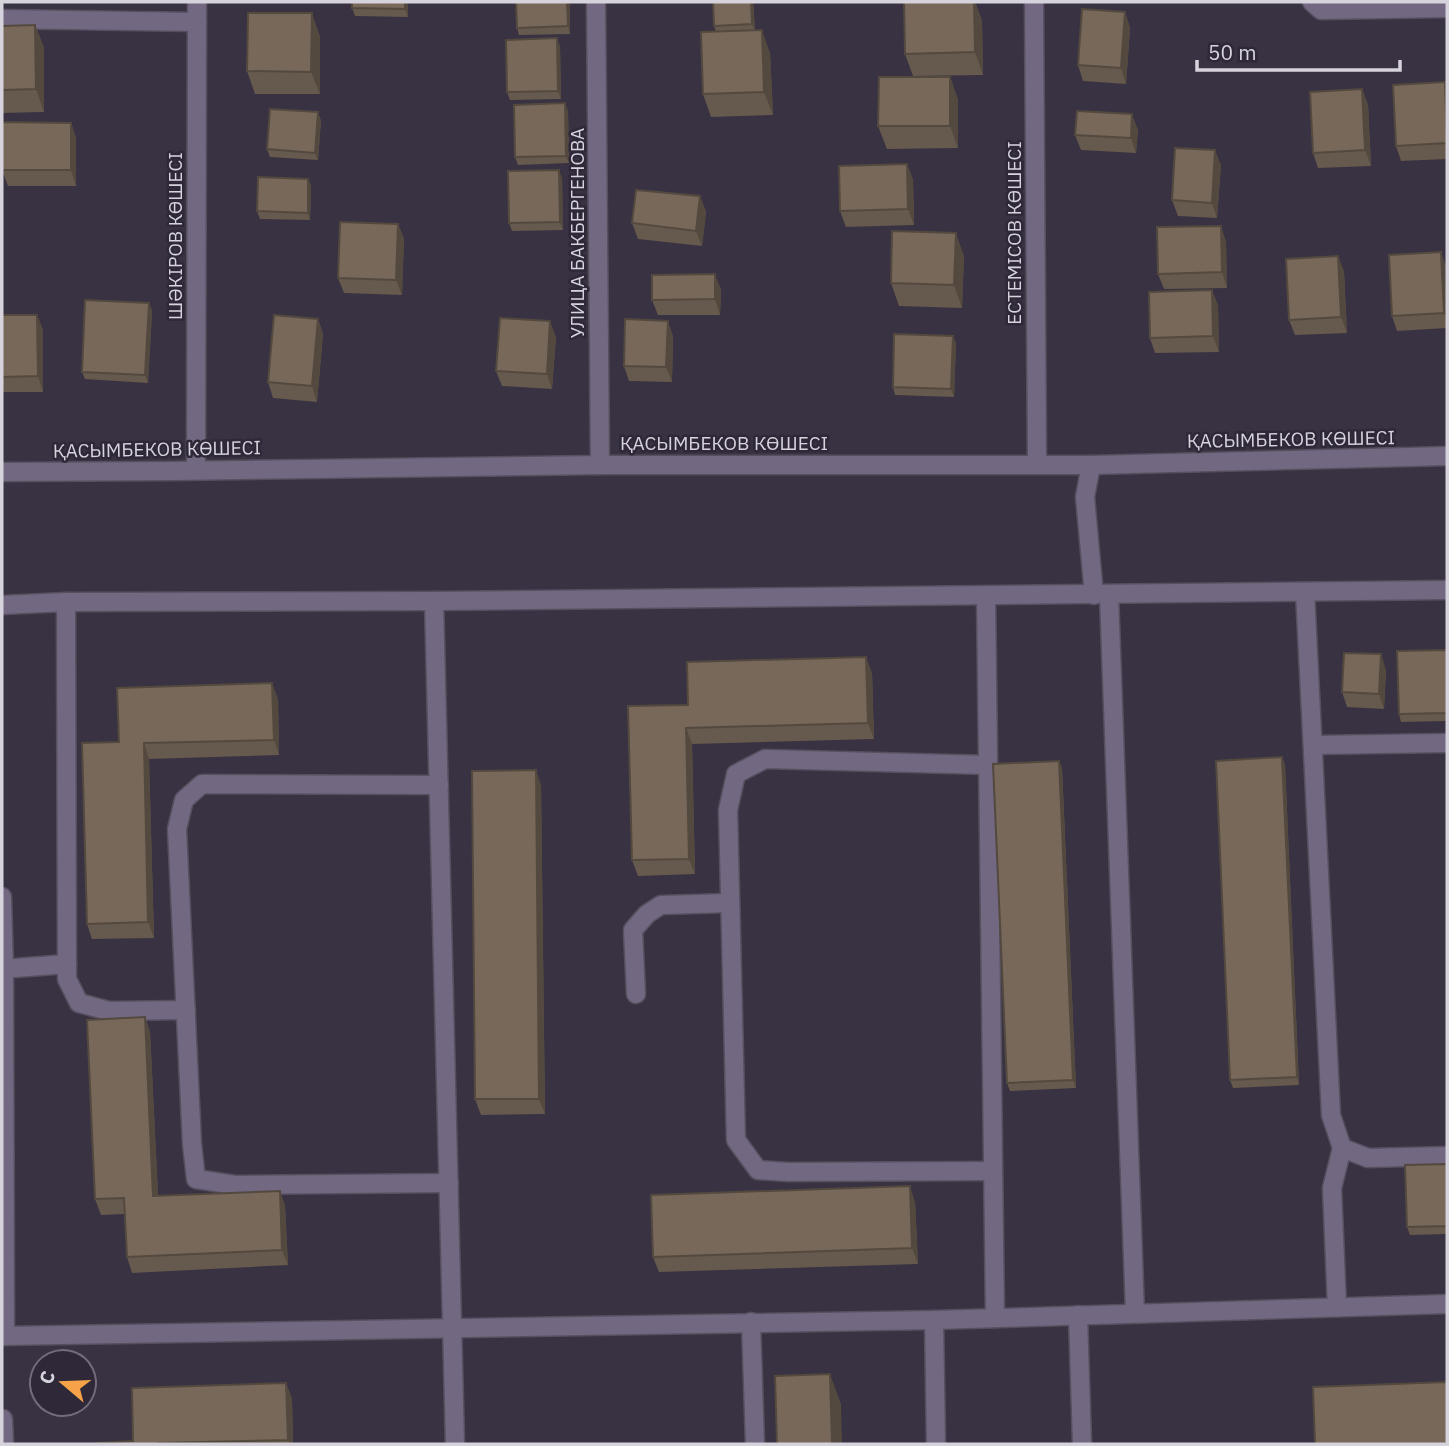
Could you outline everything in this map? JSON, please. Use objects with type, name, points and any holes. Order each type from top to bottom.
[{"type":"street","name":"ШӘКІРОВ КӨШЕСІ","points":[[196,470],[197,2]]},
{"type":"street","name":"УЛИЦА БАКБЕРГЕНОВА","points":[[596,2],[600,465]]},
{"type":"street","name":"ЕСТЕМІСОВ КӨШЕСІ","points":[[1034,2],[1037,464]]},
{"type":"street","points":[[1312,2],[1321,10],[1447,8]]},
{"type":"street","points":[[2,19],[197,22]]},
{"type":"street","name":"ҚАСЫМБЕКОВ КӨШЕСІ","points":[[2,472],[600,465],[1091,465],[1447,456]]},
{"type":"street","points":[[1091,465],[1085,496],[1101,595],[1135,1313]]},
{"type":"street","points":[[2,605],[66,602],[434,601],[1447,590]]},
{"type":"street","points":[[1304,592],[1331,1115],[1342,1148],[1332,1188],[1337,1307]]},
{"type":"street","points":[[986,596],[995,1318]]},
{"type":"street","points":[[434,601],[455,1444]]},
{"type":"street","points":[[66,602],[67,979],[79,1003],[109,1011],[186,1010]]},
{"type":"street","points":[[1312,745],[1447,743]]},
{"type":"street","points":[[988,765],[765,759],[736,774],[727,810],[736,1140],[758,1170],[993,1171]]},
{"type":"street","points":[[439,785],[202,784],[184,800],[177,829],[196,1179],[235,1185],[449,1183]]},
{"type":"street","points":[[2,897],[3,1336],[934,1320],[1447,1304]]},
{"type":"street","points":[[636,994],[633,930],[648,914],[661,905],[730,902]]},
{"type":"street","points":[[3,969],[67,964]]},
{"type":"street","points":[[1342,1148],[1368,1158],[1447,1156]]},
{"type":"street","points":[[1078,1315],[1082,1444]]},
{"type":"street","points":[[934,1320],[936,1444]]},
{"type":"street","points":[[751,1322],[755,1444]]},
{"type":"street","points":[[3,1419],[5,1444]]},
{"type":"building","points":[[352,2],[405,2],[405,9],[352,8]]},
{"type":"building","points":[[516,2],[567,2],[568,26],[517,28]]},
{"type":"building","points":[[713,2],[751,2],[752,24],[714,26]]},
{"type":"building","points":[[904,2],[974,2],[975,52],[905,54]]},
{"type":"building","points":[[1082,9],[1125,12],[1121,68],[1078,65]]},
{"type":"building","points":[[248,13],[312,13],[311,72],[247,71]]},
{"type":"building","points":[[35,25],[36,89],[2,90],[2,26]]},
{"type":"building","points":[[762,30],[764,92],[703,94],[701,32]]},
{"type":"building","points":[[557,38],[558,91],[507,92],[506,40]]},
{"type":"building","points":[[879,77],[950,77],[950,126],[878,126]]},
{"type":"building","points":[[1445,82],[1447,143],[1396,146],[1393,85]]},
{"type":"building","points":[[1362,89],[1365,150],[1313,153],[1310,92]]},
{"type":"building","points":[[565,103],[566,156],[515,157],[514,105]]},
{"type":"building","points":[[270,109],[318,112],[315,153],[267,149]]},
{"type":"building","points":[[1077,111],[1132,114],[1131,138],[1075,135]]},
{"type":"building","points":[[2,122],[71,123],[71,170],[2,170]]},
{"type":"building","points":[[1175,148],[1215,150],[1212,203],[1172,200]]},
{"type":"building","points":[[907,164],[908,209],[840,211],[839,166]]},
{"type":"building","points":[[559,170],[560,222],[509,223],[508,171]]},
{"type":"building","points":[[258,177],[308,179],[308,213],[257,211]]},
{"type":"building","points":[[636,190],[700,196],[696,231],[632,223]]},
{"type":"building","points":[[340,222],[398,224],[396,280],[338,278]]},
{"type":"building","points":[[1221,226],[1222,272],[1158,274],[1157,227]]},
{"type":"building","points":[[892,231],[956,233],[954,285],[891,283]]},
{"type":"building","points":[[1441,252],[1444,313],[1392,316],[1389,255]]},
{"type":"building","points":[[1338,256],[1341,317],[1289,320],[1286,259]]},
{"type":"building","points":[[715,274],[715,299],[652,300],[652,275]]},
{"type":"building","points":[[1212,290],[1213,336],[1150,338],[1149,292]]},
{"type":"building","points":[[85,300],[149,303],[145,375],[82,372]]},
{"type":"building","points":[[2,315],[37,315],[38,376],[2,377]]},
{"type":"building","points":[[274,315],[318,319],[312,386],[268,382]]},
{"type":"building","points":[[500,318],[550,321],[547,374],[496,371]]},
{"type":"building","points":[[625,319],[668,321],[666,367],[624,366]]},
{"type":"building","points":[[894,334],[953,336],[951,389],[893,387]]},
{"type":"building","points":[[1447,650],[1447,713],[1399,714],[1397,651]]},
{"type":"building","points":[[1344,653],[1381,654],[1379,694],[1342,692]]},
{"type":"building","points":[[866,657],[868,723],[686,728],[689,859],[632,860],[628,706],[688,705],[687,662]]},
{"type":"building","points":[[272,683],[274,740],[144,743],[148,922],[87,924],[82,743],[119,742],[117,688]]},
{"type":"building","points":[[1282,757],[1297,1077],[1230,1080],[1216,761]]},
{"type":"building","points":[[1059,761],[1073,1080],[1007,1083],[993,764]]},
{"type":"building","points":[[536,770],[539,1099],[475,1099],[472,771]]},
{"type":"building","points":[[145,1017],[153,1196],[280,1191],[282,1250],[127,1257],[124,1198],[95,1199],[87,1020]]},
{"type":"building","points":[[1447,1164],[1447,1226],[1407,1227],[1405,1165]]},
{"type":"building","points":[[910,1186],[912,1248],[653,1257],[651,1195]]},
{"type":"building","points":[[830,1374],[832,1444],[777,1444],[775,1376]]},
{"type":"building","points":[[1447,1382],[1447,1444],[1315,1444],[1313,1387]]},
{"type":"building","points":[[286,1383],[288,1440],[97,1444],[133,1441],[132,1388]]}]
